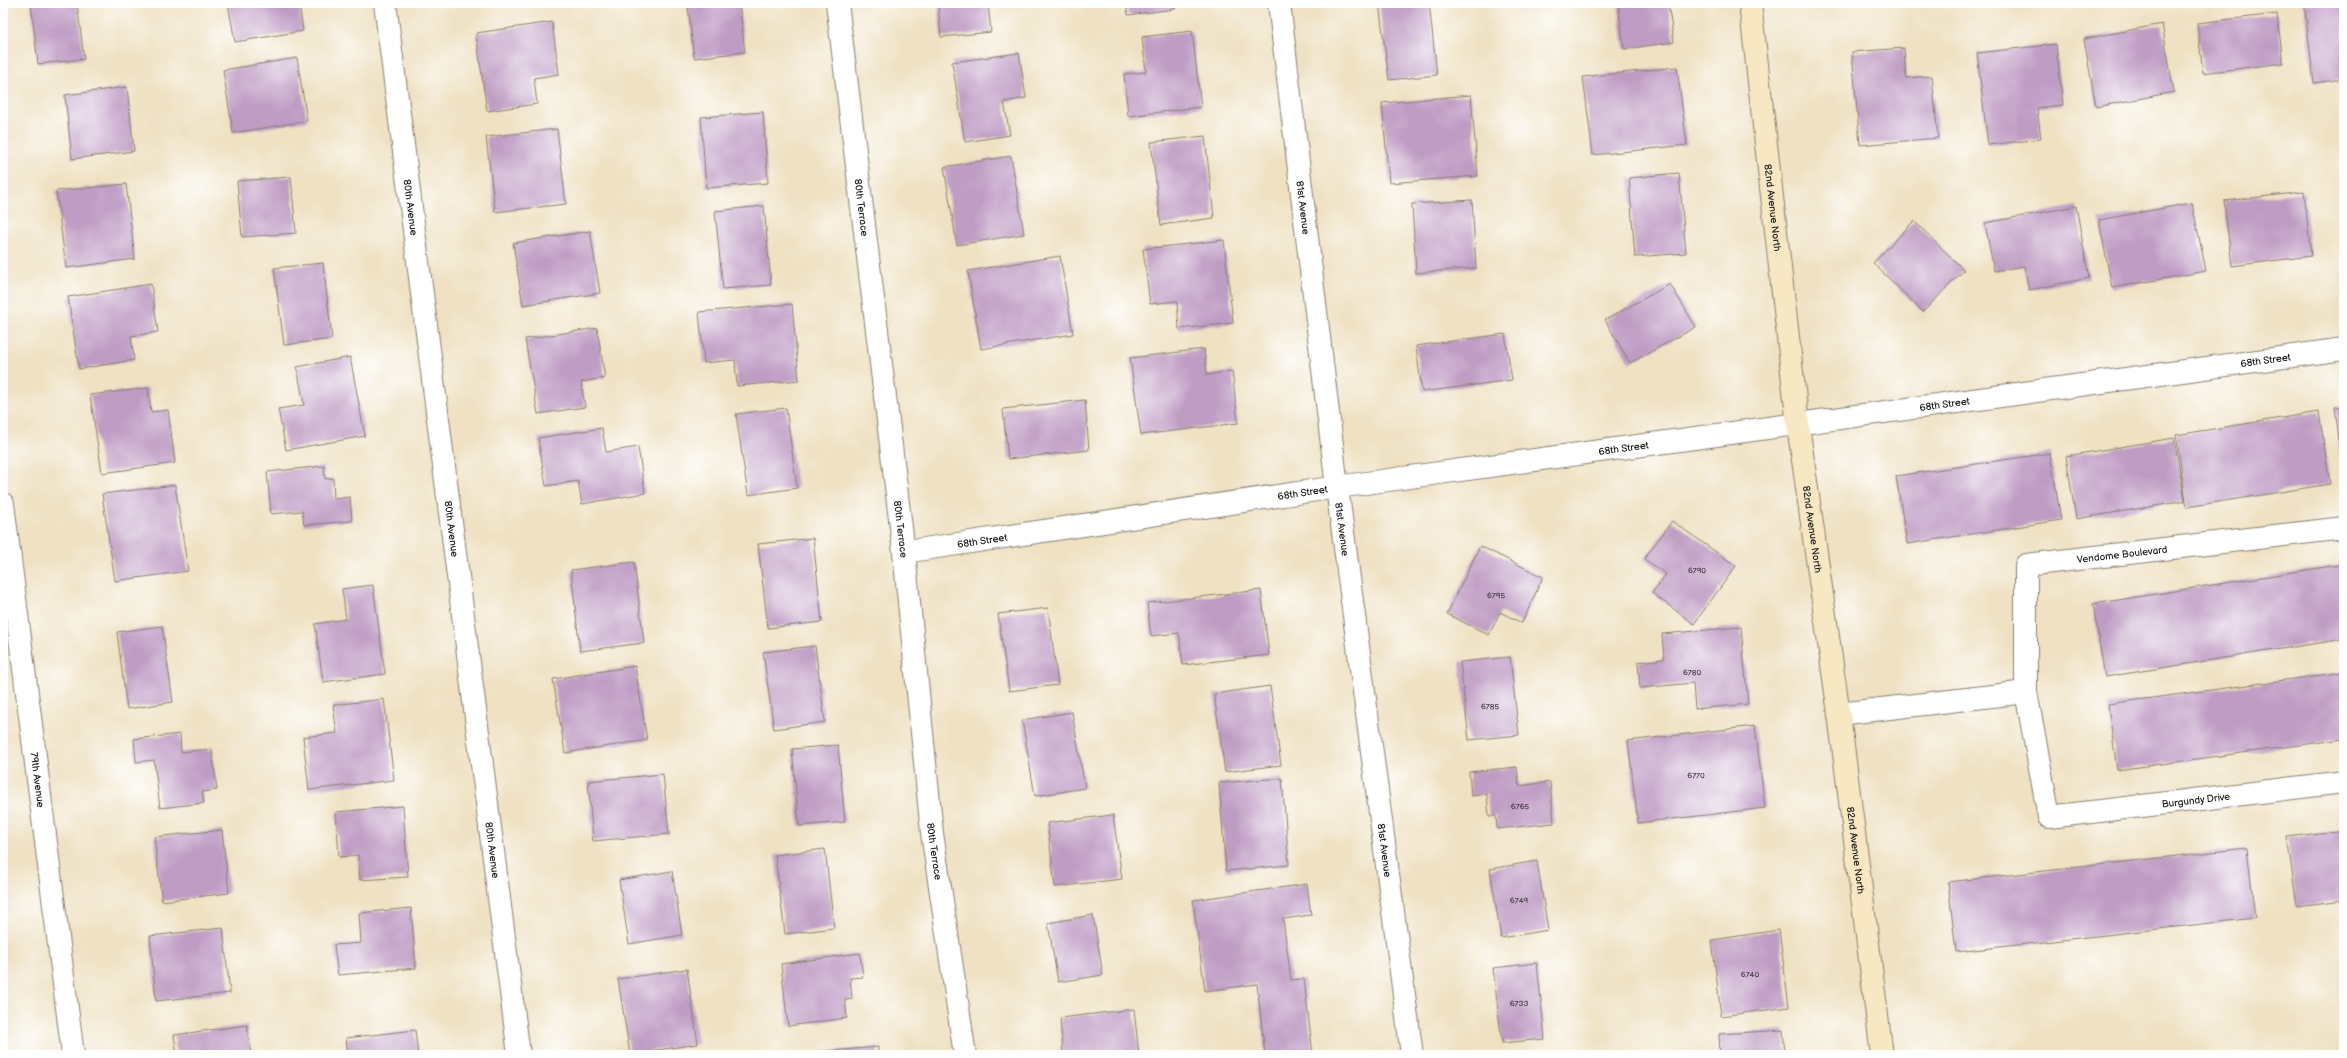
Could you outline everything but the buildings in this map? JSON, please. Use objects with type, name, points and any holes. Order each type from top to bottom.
[{"type":"street","name":"80th Avenue","points":[[385,3],[519,1055]]},
{"type":"street","name":"80th Terrace","points":[[837,3],[904,552],[932,833],[965,1055]]},
{"type":"street","name":"81st Avenue","points":[[1279,3],[1337,487],[1412,1055]]},
{"type":"street","name":"82nd Avenue North","points":[[1750,3],[1798,425],[1839,714],[1882,1055]]},
{"type":"street","name":"68th Street","points":[[904,552],[1337,487],[2344,349]]},
{"type":"street","name":"79th Avenue","points":[[3,504],[73,1055]]},
{"type":"street","name":"Vendome Boulevard","points":[[2049,817],[2026,692],[2026,565],[2344,528]]},
{"type":"street","points":[[1839,714],[2026,692]]},
{"type":"street","name":"Burgundy Drive","points":[[2049,817],[2344,782]]}]
